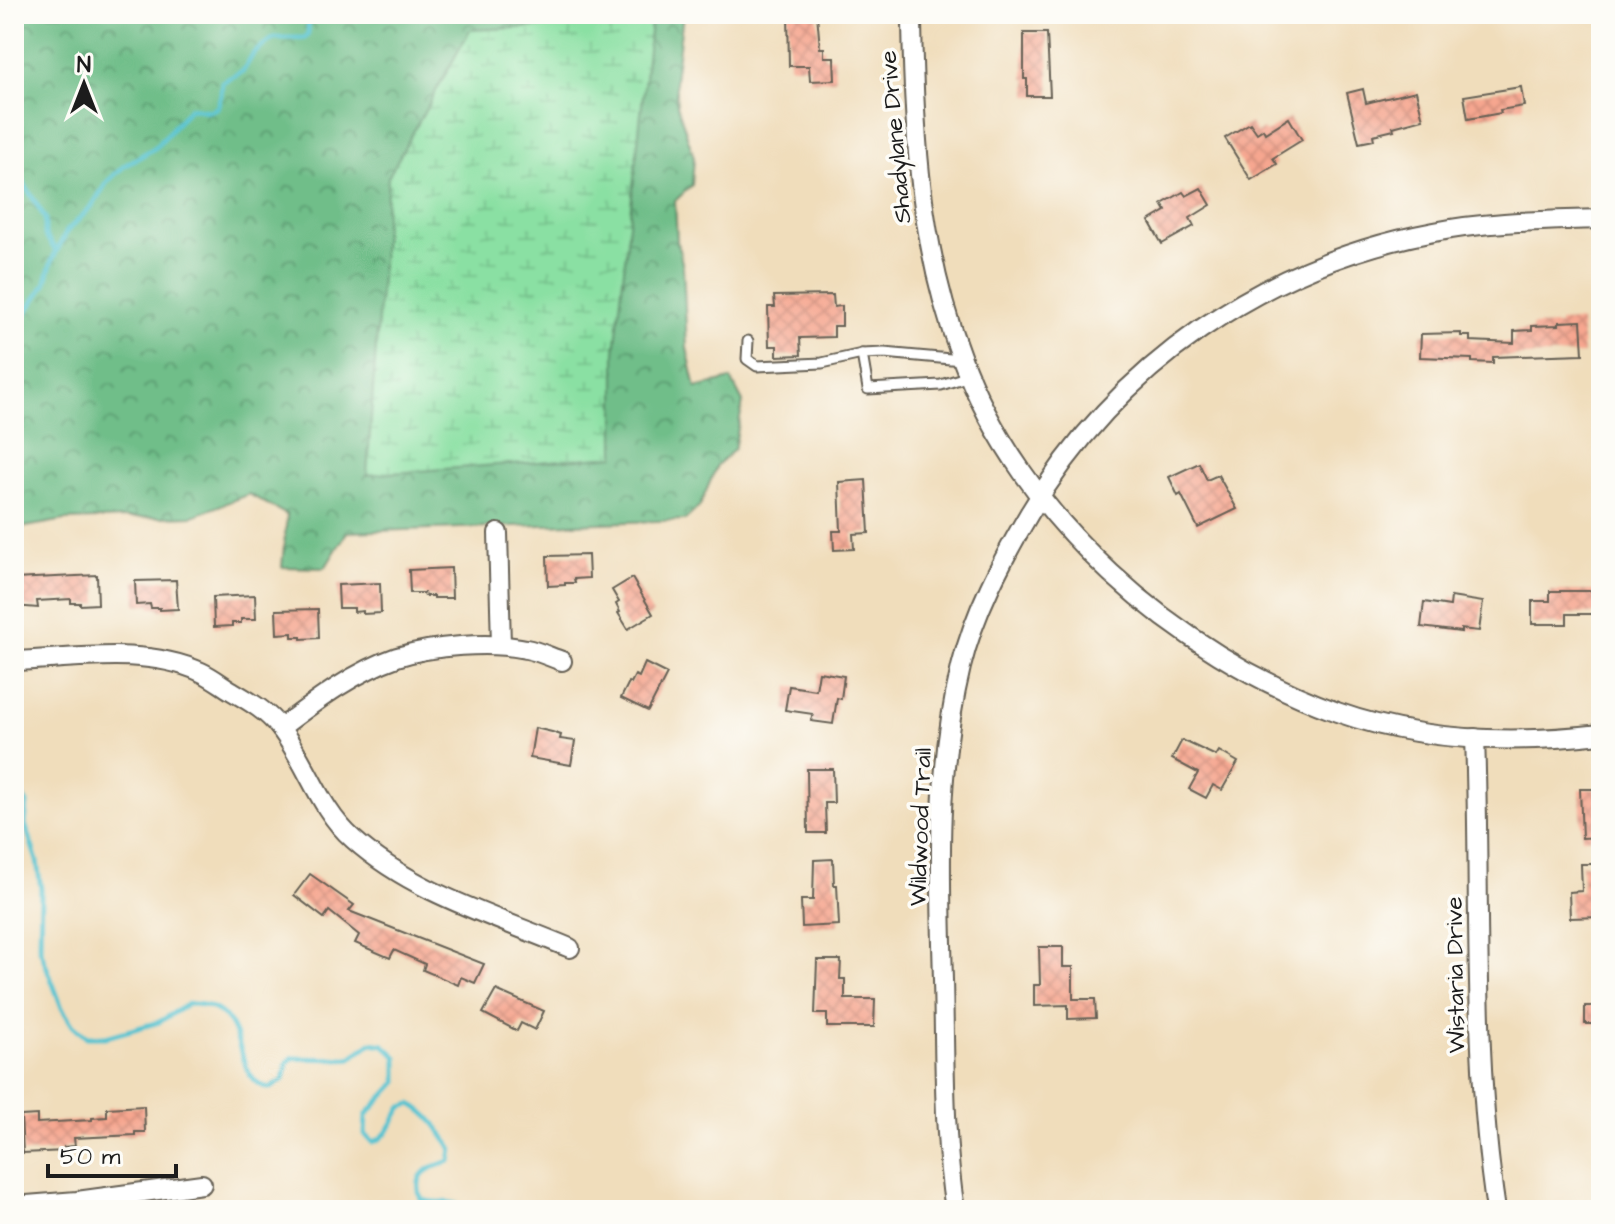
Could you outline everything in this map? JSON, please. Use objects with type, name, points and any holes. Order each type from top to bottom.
[{"type":"street","name":"Shadylane Drive","points":[[912,22],[916,136],[923,202],[937,277],[965,368],[996,428],[1039,497],[1085,547],[1134,593],[1219,655],[1289,692],[1339,712],[1408,730],[1475,738],[1552,738],[1601,734]]},
{"type":"street","name":"Wildwood Trail","points":[[955,1210],[947,1104],[941,923],[940,827],[944,769],[953,702],[965,651],[1004,557],[1039,497],[1083,437],[1130,385],[1210,320],[1269,286],[1339,257],[1436,231],[1525,222],[1601,219]]},
{"type":"street","points":[[498,533],[501,645]]},
{"type":"street","points":[[280,728],[331,690],[397,657],[450,647],[501,645],[527,649],[562,661]]},
{"type":"street","points":[[14,661],[135,657],[165,661],[200,671],[259,707],[280,728],[331,813],[351,838],[383,863],[427,888],[570,948]]},
{"type":"street","name":"Wistaria Drive","points":[[1475,738],[1481,1085],[1496,1210]]},
{"type":"street","points":[[14,1206],[202,1184]]},
{"type":"lane","points":[[748,341],[747,359],[757,366],[822,363],[862,354],[884,353],[965,368]]},
{"type":"lane","points":[[862,354],[868,389],[941,385],[965,368]]},
{"type":"green space","points":[[14,14],[683,14],[675,80],[677,105],[694,157],[692,185],[675,201],[677,241],[683,267],[687,348],[696,388],[731,379],[743,402],[734,450],[717,465],[700,506],[685,520],[347,532],[325,568],[282,567],[287,515],[249,494],[193,516],[65,520],[14,529]]},
{"type":"green space","points":[[651,22],[615,352],[615,456],[367,475],[388,177],[470,30]]},
{"type":"building","points":[[788,14],[817,14],[820,48],[824,48],[824,57],[834,57],[835,80],[810,81],[809,66],[789,66]]},
{"type":"building","points":[[1024,33],[1047,33],[1050,96],[1027,96]]},
{"type":"building","points":[[1521,87],[1524,106],[1468,119],[1464,96]]},
{"type":"building","points":[[1363,89],[1366,103],[1416,91],[1423,119],[1393,127],[1394,130],[1373,135],[1374,140],[1359,143],[1347,93]]},
{"type":"building","points":[[1289,118],[1302,140],[1273,158],[1277,164],[1251,180],[1225,138],[1250,123],[1257,133],[1263,129],[1265,133]]},
{"type":"building","points":[[1201,188],[1211,205],[1190,218],[1194,226],[1162,244],[1149,221],[1166,211],[1162,204],[1183,192],[1186,196]]},
{"type":"building","points":[[833,295],[834,307],[842,306],[842,326],[834,326],[834,337],[800,338],[801,355],[777,356],[777,346],[769,346],[768,307],[775,307],[774,296]]},
{"type":"building","points":[[1581,321],[1583,354],[1493,357],[1493,363],[1420,357],[1421,334],[1461,333],[1461,336],[1470,336],[1470,341],[1514,343],[1514,331]]},
{"type":"building","points":[[1199,463],[1207,480],[1218,475],[1237,509],[1198,528],[1169,477]]},
{"type":"building","points":[[866,480],[869,533],[853,534],[854,549],[834,550],[833,531],[841,531],[839,482]]},
{"type":"building","points":[[588,555],[589,578],[548,586],[547,556]]},
{"type":"building","points":[[451,568],[452,598],[410,593],[409,570]]},
{"type":"building","points":[[97,575],[98,604],[80,605],[71,603],[71,599],[37,601],[38,608],[14,606],[14,579]]},
{"type":"building","points":[[632,578],[653,614],[628,629],[618,613],[616,604],[619,602],[612,590]]},
{"type":"building","points":[[176,580],[178,609],[160,610],[151,608],[150,604],[136,605],[135,581]]},
{"type":"building","points":[[380,583],[381,613],[363,614],[363,611],[354,612],[354,608],[339,608],[338,585]]},
{"type":"building","points":[[1550,591],[1599,591],[1599,614],[1567,614],[1567,624],[1532,624],[1532,601],[1550,601]]},
{"type":"building","points":[[255,595],[256,619],[241,619],[241,623],[232,623],[232,626],[214,627],[213,597]]},
{"type":"building","points":[[1451,597],[1483,602],[1479,631],[1421,627],[1424,602],[1450,606]]},
{"type":"building","points":[[318,609],[319,638],[301,639],[292,637],[292,633],[277,634],[276,610]]},
{"type":"building","points":[[645,663],[667,674],[648,711],[621,698],[635,675],[639,677]]},
{"type":"building","points":[[819,672],[844,676],[833,724],[811,721],[813,714],[785,710],[789,686],[816,690]]},
{"type":"building","points":[[535,728],[561,735],[560,739],[575,741],[571,765],[530,758]]},
{"type":"building","points":[[1182,740],[1216,756],[1219,751],[1238,762],[1222,790],[1213,785],[1206,798],[1189,789],[1198,773],[1172,759]]},
{"type":"building","points":[[807,769],[833,769],[834,803],[825,803],[826,833],[808,833]]},
{"type":"building","points":[[1580,789],[1601,789],[1601,837],[1582,838]]},
{"type":"building","points":[[833,859],[839,925],[802,927],[801,900],[813,900],[814,860]]},
{"type":"building","points":[[1581,864],[1601,864],[1601,917],[1570,918],[1569,892],[1582,891]]},
{"type":"building","points":[[310,874],[354,905],[349,911],[484,964],[475,983],[461,977],[458,985],[423,970],[425,964],[394,950],[390,958],[355,943],[359,935],[329,911],[324,918],[294,895]]},
{"type":"building","points":[[1039,947],[1063,947],[1063,967],[1073,967],[1073,999],[1095,999],[1096,1018],[1068,1019],[1068,1005],[1034,1006],[1034,985],[1040,985]]},
{"type":"building","points":[[817,960],[841,960],[840,979],[845,979],[845,999],[875,999],[874,1027],[827,1027],[827,1014],[815,1014]]},
{"type":"building","points":[[496,990],[544,1011],[535,1030],[521,1023],[517,1031],[483,1013]]},
{"type":"building","points":[[1585,1006],[1601,1006],[1601,1024],[1585,1024]]},
{"type":"building","points":[[144,1106],[145,1132],[74,1138],[75,1146],[64,1147],[65,1151],[23,1153],[21,1116],[37,1115],[37,1123],[92,1120],[107,1117],[107,1108]]},
{"type":"waterway","points":[[14,330],[45,285],[52,260],[67,231],[92,206],[107,182],[124,166],[156,147],[190,108],[209,111],[217,108],[222,82],[243,71],[253,54],[273,38],[305,38],[309,14]]},
{"type":"waterway","points":[[14,167],[45,218],[45,235],[56,251]]},
{"type":"waterway","points":[[14,783],[27,803],[25,824],[37,861],[41,889],[40,949],[62,1008],[73,1026],[87,1037],[106,1037],[159,1022],[188,1004],[209,1007],[223,1015],[232,1028],[249,1072],[257,1083],[270,1088],[284,1079],[287,1063],[292,1058],[345,1059],[371,1043],[384,1045],[397,1057],[397,1082],[366,1115],[365,1134],[372,1142],[378,1140],[402,1107],[411,1104],[424,1112],[452,1149],[450,1161],[430,1169],[421,1177],[421,1199],[448,1202],[466,1210]]}]
